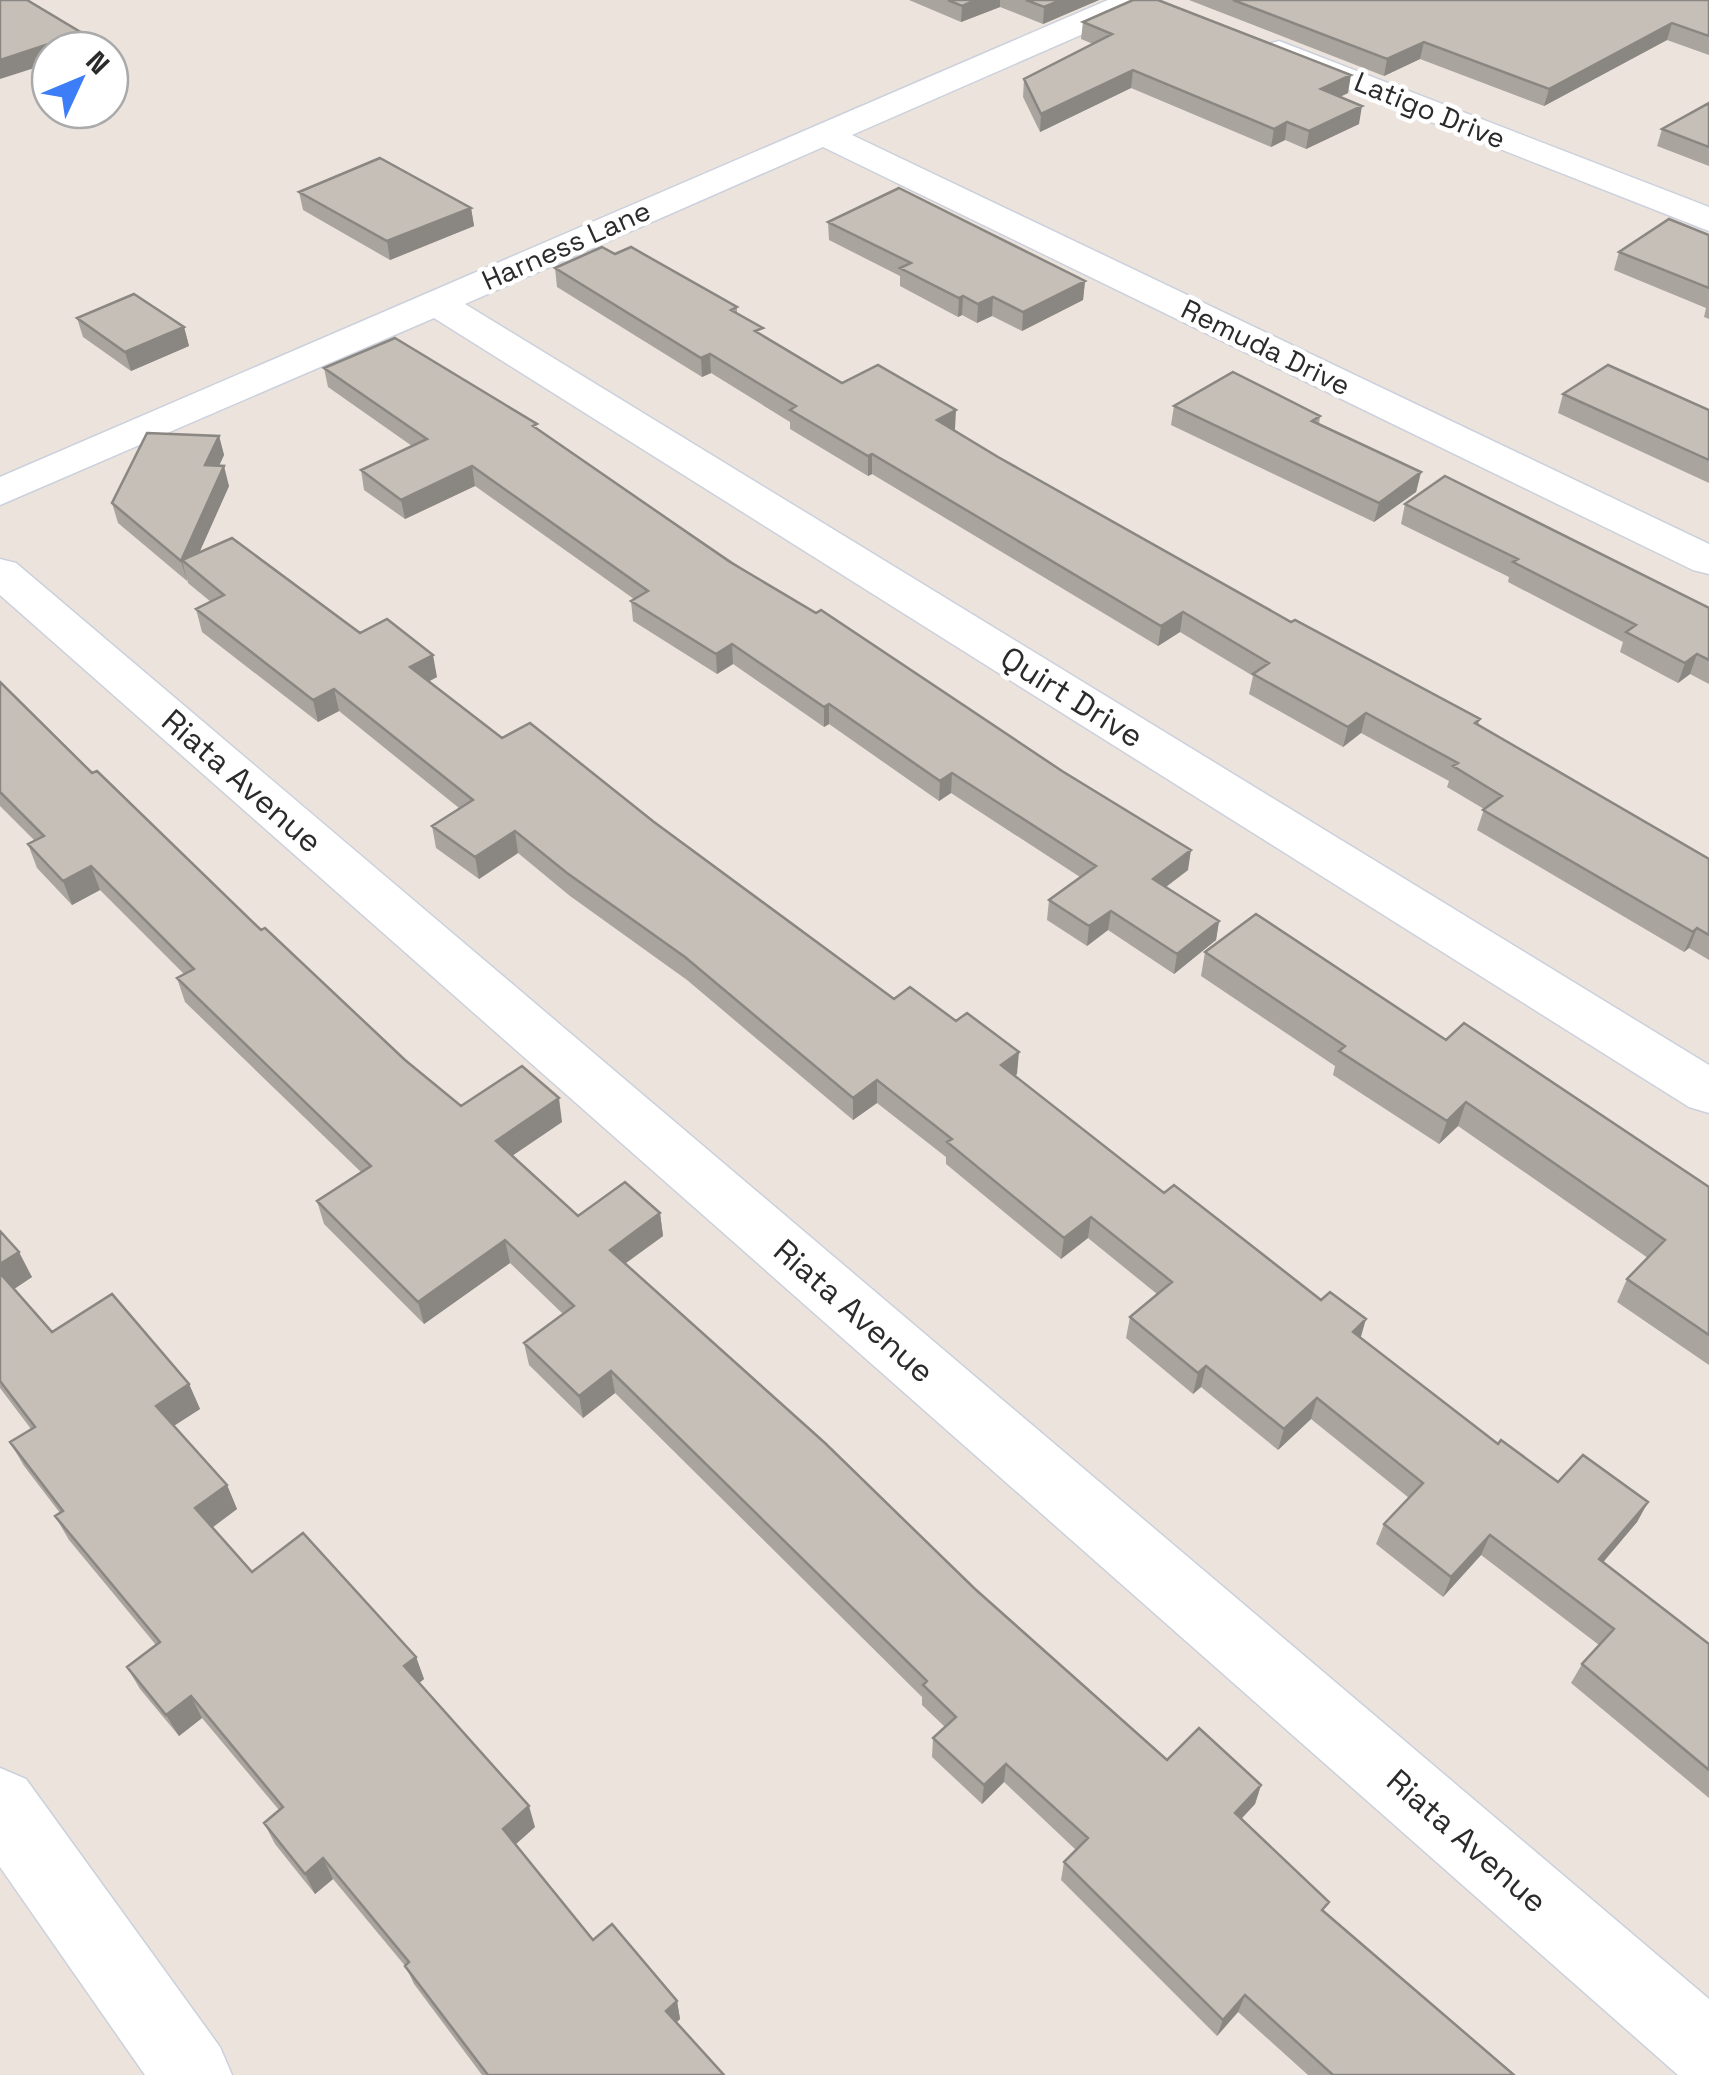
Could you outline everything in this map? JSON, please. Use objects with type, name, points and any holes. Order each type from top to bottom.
[{"type":"street","name":"Harness Lane","points":[[0,492],[822,134],[1149,2]]},
{"type":"street","name":"Latigo Drive","points":[[1254,40],[1709,220]]},
{"type":"street","name":"Remuda Drive","points":[[822,134],[1709,561]]},
{"type":"street","name":"Quirt Drive","points":[[435,302],[1709,1092]]},
{"type":"street","name":"Riata Avenue","points":[[0,572],[1709,2050]]},
{"type":"street","points":[[0,1804],[192,2075]]},
{"type":"building","points":[[0,0],[27,0],[77,30],[30,30],[30,50],[0,60]]},
{"type":"building","points":[[948,0],[976,0],[962,6]]},
{"type":"building","points":[[1026,0],[1061,0],[1044,7]]},
{"type":"building","points":[[1133,0],[1158,0],[1351,75],[1321,89],[1362,106],[1309,131],[1287,122],[1274,129],[1133,70],[1041,114],[1024,79],[1112,34],[1083,22]]},
{"type":"building","points":[[1233,0],[1709,0],[1709,36],[1672,23],[1549,89],[1424,42],[1387,59]]},
{"type":"building","points":[[1709,103],[1709,147],[1662,129]]},
{"type":"building","points":[[380,158],[471,208],[387,241],[299,192]]},
{"type":"building","points":[[899,188],[1085,281],[1023,312],[993,297],[978,304],[900,268],[911,263],[828,222]]},
{"type":"building","points":[[1669,219],[1709,235],[1709,288],[1619,252]]},
{"type":"building","points":[[602,247],[615,254],[631,247],[737,307],[731,310],[763,328],[755,331],[842,383],[878,365],[956,410],[937,420],[998,457],[1291,622],[1295,620],[1480,719],[1475,723],[1709,859],[1709,935],[1697,928],[1693,932],[1483,810],[1502,796],[1453,766],[1458,763],[1366,713],[1348,727],[1253,674],[1269,663],[1183,612],[1161,626],[872,454],[868,456],[790,410],[796,406],[710,354],[701,358],[555,268]]},
{"type":"building","points":[[134,294],[184,327],[125,352],[77,318]]},
{"type":"building","points":[[395,338],[537,424],[533,426],[730,562],[816,613],[821,610],[1062,771],[1191,850],[1153,879],[1219,921],[1177,954],[1111,911],[1089,926],[1049,900],[1096,866],[952,773],[940,781],[829,704],[824,707],[732,644],[716,654],[631,601],[648,591],[472,466],[401,500],[361,470],[427,439],[324,368]]},
{"type":"building","points":[[1608,365],[1709,410],[1709,460],[1563,394]]},
{"type":"building","points":[[1233,372],[1320,416],[1312,421],[1421,472],[1379,503],[1174,406]]},
{"type":"building","points":[[147,433],[219,436],[205,465],[224,466],[181,561],[112,503]]},
{"type":"building","points":[[1445,476],[1709,608],[1709,660],[1697,654],[1685,663],[1626,632],[1636,625],[1513,562],[1518,559],[1405,504]]},
{"type":"building","points":[[232,538],[360,633],[387,619],[433,655],[410,667],[502,738],[530,723],[654,822],[894,999],[910,987],[956,1021],[967,1013],[1019,1052],[1001,1065],[1164,1193],[1174,1185],[1321,1300],[1330,1292],[1366,1319],[1353,1332],[1498,1444],[1501,1440],[1558,1482],[1583,1455],[1648,1502],[1599,1559],[1709,1644],[1709,1770],[1582,1664],[1614,1629],[1490,1535],[1451,1577],[1384,1524],[1423,1483],[1317,1398],[1284,1429],[1206,1366],[1198,1373],[1130,1317],[1172,1282],[1091,1217],[1064,1238],[947,1142],[952,1139],[877,1080],[853,1098],[685,957],[515,831],[475,857],[432,826],[473,800],[334,689],[313,700],[196,609],[224,595],[182,560]]},
{"type":"building","points":[[0,682],[261,930],[265,928],[405,1060],[461,1106],[522,1066],[559,1098],[496,1141],[578,1216],[625,1182],[660,1213],[610,1250],[825,1443],[975,1589],[1167,1760],[1199,1728],[1261,1785],[1235,1813],[1329,1902],[1322,1910],[1514,2075],[1333,2075],[1245,1995],[1223,2020],[1064,1862],[1088,1838],[1006,1764],[984,1785],[933,1738],[956,1717],[923,1685],[927,1681],[611,1371],[579,1396],[524,1343],[574,1306],[505,1240],[418,1302],[317,1201],[371,1166],[177,978],[194,969],[91,866],[63,881],[28,844],[44,836],[0,792]]},
{"type":"building","points":[[1256,914],[1446,1040],[1464,1023],[1709,1187],[1709,1335],[1627,1279],[1665,1240],[1466,1102],[1447,1121],[1339,1051],[1345,1046],[1205,952]]},
{"type":"building","points":[[0,1231],[19,1252],[0,1264]]},
{"type":"building","points":[[0,1273],[52,1332],[112,1294],[189,1384],[156,1406],[227,1485],[195,1508],[252,1572],[303,1533],[416,1657],[404,1666],[529,1806],[503,1829],[593,1940],[612,1924],[677,2001],[666,2011],[724,2075],[488,2075],[405,1966],[409,1962],[323,1858],[305,1874],[264,1823],[283,1807],[191,1696],[166,1715],[127,1667],[160,1642],[55,1516],[63,1511],[10,1442],[35,1427],[0,1381]]}]
